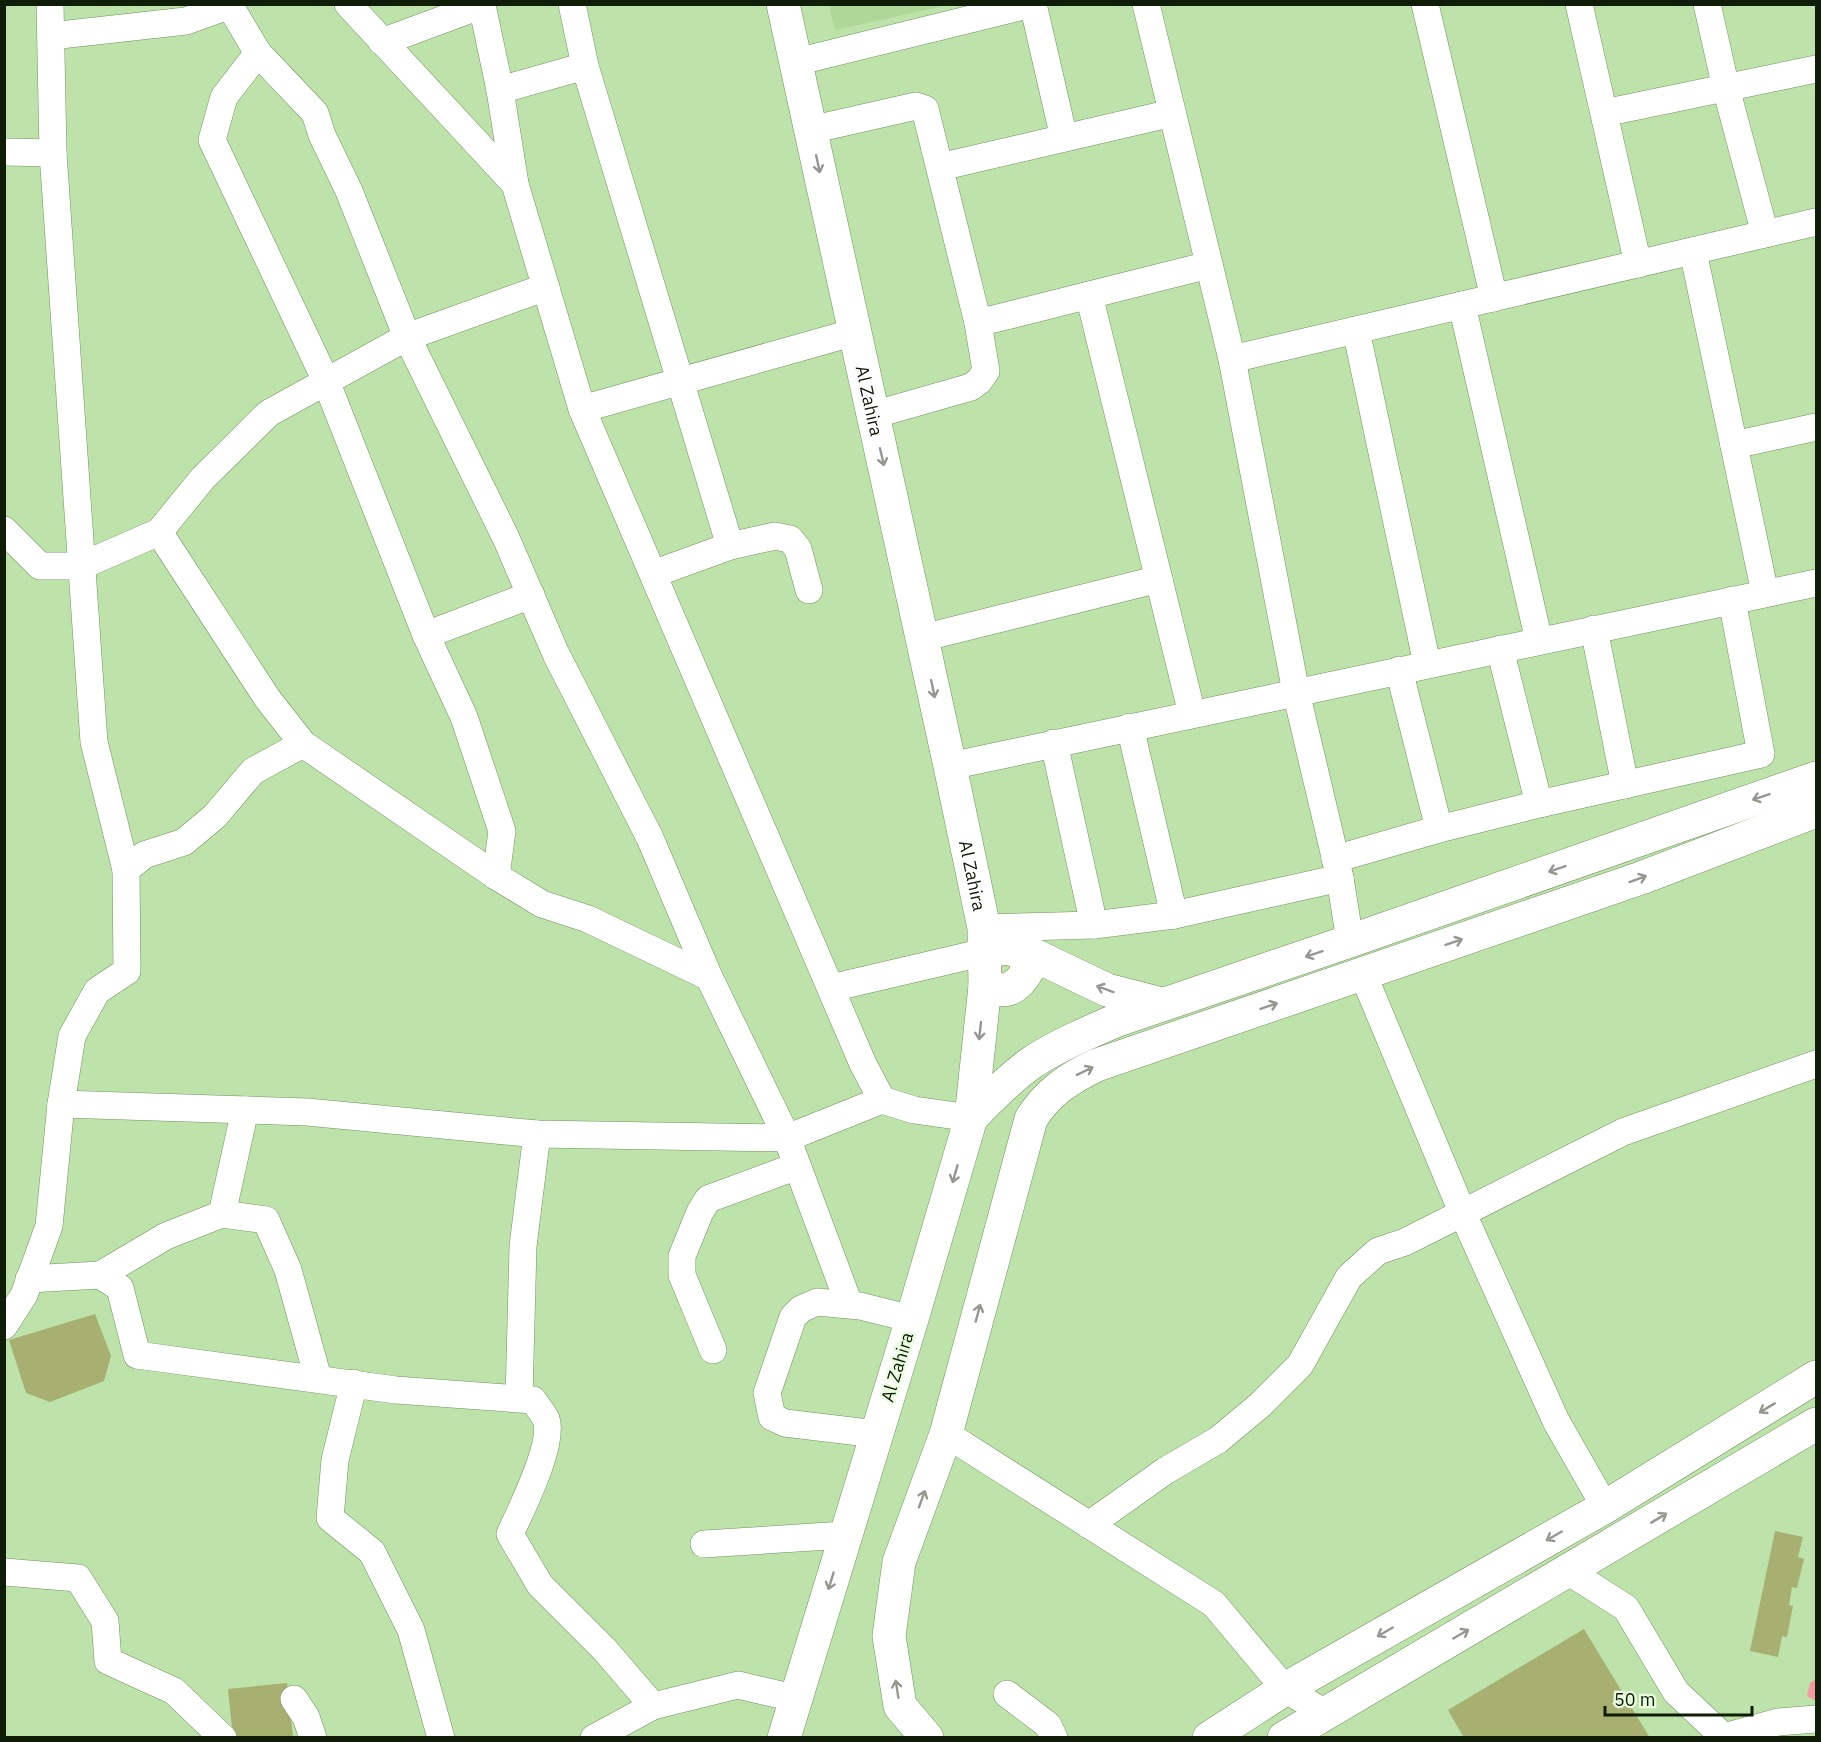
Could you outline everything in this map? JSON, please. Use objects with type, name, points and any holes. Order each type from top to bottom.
[{"type":"main road","name":"Al Zahira","points":[[783,4],[950,766],[984,940],[985,986],[971,1118],[784,1737]]},
{"type":"main road","points":[[971,1118],[1012,1078],[1034,1061],[1092,1031],[1161,1004],[1350,942],[1816,778]]},
{"type":"main road","points":[[927,1737],[900,1706],[889,1636],[899,1562],[946,1434],[1023,1143],[1031,1119],[1039,1106],[1064,1082],[1097,1065],[1641,878],[1816,811]]},
{"type":"main road","points":[[984,940],[1032,954],[1107,990],[1161,1004]]},
{"type":"main road","points":[[985,986],[1000,990],[1015,987],[1022,982],[1029,968],[1026,959],[1017,950]]},
{"type":"main road","points":[[1209,1737],[1285,1689],[1605,1507],[1816,1377]]},
{"type":"main road","points":[[1284,1737],[1328,1725],[1568,1571],[1816,1424]]},
{"type":"street","points":[[4,1326],[24,1295],[49,1226],[61,1104],[72,1036],[97,991],[127,971],[126,870],[93,742],[53,153],[51,4]]},
{"type":"street","points":[[348,4],[515,184]]},
{"type":"street","points":[[382,42],[482,4],[500,90],[515,184],[582,409],[863,1064],[882,1100]]},
{"type":"street","points":[[572,4],[585,66],[730,546]]},
{"type":"street","points":[[796,62],[1033,4],[1064,138]]},
{"type":"street","points":[[1425,4],[1494,298]]},
{"type":"street","points":[[1579,4],[1638,264]]},
{"type":"street","points":[[1707,4],[1726,88],[1765,234]]},
{"type":"street","points":[[51,36],[186,21],[232,5],[258,53],[315,113],[322,135],[349,191],[407,337],[506,538],[556,654],[650,837],[709,977],[787,1138],[849,1304]]},
{"type":"street","points":[[1152,6],[1172,113],[1232,359],[1296,692],[1337,868],[1350,942]]},
{"type":"street","points":[[258,53],[224,97],[212,140],[327,381],[426,635],[464,717],[502,831],[496,876]]},
{"type":"street","points":[[500,90],[585,66]]},
{"type":"street","points":[[1604,113],[1816,69]]},
{"type":"street","points":[[810,130],[916,106],[925,109],[978,323],[986,371],[979,381],[971,387],[873,415]]},
{"type":"street","points":[[940,167],[1172,113]]},
{"type":"street","points":[[4,152],[53,153]]},
{"type":"street","points":[[1232,359],[1816,222]]},
{"type":"street","points":[[1693,251],[1765,593]]},
{"type":"street","points":[[978,323],[1209,265]]},
{"type":"street","points":[[4,530],[40,566],[81,566],[159,532],[203,478],[269,413],[407,337],[546,287]]},
{"type":"street","points":[[1089,295],[1192,714]]},
{"type":"street","points":[[1462,305],[1539,641]]},
{"type":"street","points":[[1356,330],[1427,664]]},
{"type":"street","points":[[582,409],[855,332]]},
{"type":"street","points":[[1734,445],[1816,427]]},
{"type":"street","points":[[159,532],[267,698],[303,744],[496,876],[542,904],[588,919],[709,977]]},
{"type":"street","points":[[653,574],[730,546],[775,536],[790,539],[798,549],[810,590]]},
{"type":"street","points":[[922,639],[1159,579]]},
{"type":"street","points":[[950,766],[1816,583]]},
{"type":"street","points":[[426,635],[531,594]]},
{"type":"street","points":[[831,988],[984,940],[1174,915],[1337,868],[1439,829],[1761,754],[1732,600]]},
{"type":"street","points":[[1594,629],[1625,785]]},
{"type":"street","points":[[1500,649],[1539,804]]},
{"type":"street","points":[[1399,670],[1439,829]]},
{"type":"street","points":[[1130,727],[1174,915]]},
{"type":"street","points":[[1054,743],[1094,925]]},
{"type":"street","points":[[126,870],[144,855],[184,842],[215,816],[254,771],[303,744]]},
{"type":"street","points":[[1363,974],[1463,1214],[1556,1421],[1605,1507]]},
{"type":"street","points":[[1089,1524],[1165,1471],[1218,1440],[1260,1406],[1300,1365],[1349,1276],[1378,1251],[1405,1242],[1463,1214],[1623,1132],[1816,1064]]},
{"type":"street","points":[[61,1104],[307,1112],[537,1134],[787,1138],[882,1100],[914,1110],[971,1118]]},
{"type":"street","points":[[222,1214],[245,1110]]},
{"type":"street","points":[[519,1398],[523,1246],[537,1134]]},
{"type":"street","points":[[713,1350],[682,1275],[681,1256],[700,1212],[708,1199],[797,1166]]},
{"type":"street","points":[[29,1280],[100,1275],[166,1236],[222,1214],[266,1221],[288,1270],[318,1378]]},
{"type":"street","points":[[100,1275],[120,1288],[137,1355],[396,1390],[533,1400],[546,1420],[545,1444],[535,1479],[510,1534],[540,1585],[605,1650],[653,1706]]},
{"type":"street","points":[[876,1434],[785,1423],[772,1417],[767,1393],[793,1317],[801,1309],[818,1302],[849,1304],[912,1318]]},
{"type":"street","points":[[354,1383],[335,1460],[330,1518],[372,1551],[411,1630],[441,1737]]},
{"type":"street","points":[[946,1434],[1214,1604],[1285,1689],[1328,1725]]},
{"type":"street","points":[[705,1544],[845,1535]]},
{"type":"street","points":[[1568,1571],[1626,1608],[1676,1692],[1724,1737],[1778,1722],[1816,1719]]},
{"type":"street","points":[[4,1572],[78,1578],[105,1622],[108,1661],[174,1691],[223,1737]]},
{"type":"street","points":[[594,1737],[653,1706],[738,1685],[794,1698]]},
{"type":"street","points":[[1008,1694],[1048,1725],[1054,1737]]},
{"type":"street","points":[[294,1699],[306,1717],[313,1737]]},
{"type":"shaded area","points":[[829,4],[948,5],[835,30]]},
{"type":"shaded area","points":[[1816,1679],[1816,1701],[1807,1696],[1810,1683]]},
{"type":"building","points":[[95,1314],[111,1356],[104,1381],[50,1402],[26,1393],[9,1340]]},
{"type":"building","points":[[1775,1531],[1803,1537],[1798,1557],[1804,1559],[1797,1588],[1792,1587],[1789,1605],[1793,1606],[1787,1637],[1782,1636],[1778,1657],[1750,1651]]},
{"type":"building","points":[[1584,1629],[1650,1738],[1464,1738],[1448,1710]]},
{"type":"building","points":[[287,1683],[293,1738],[233,1738],[228,1689]]}]
